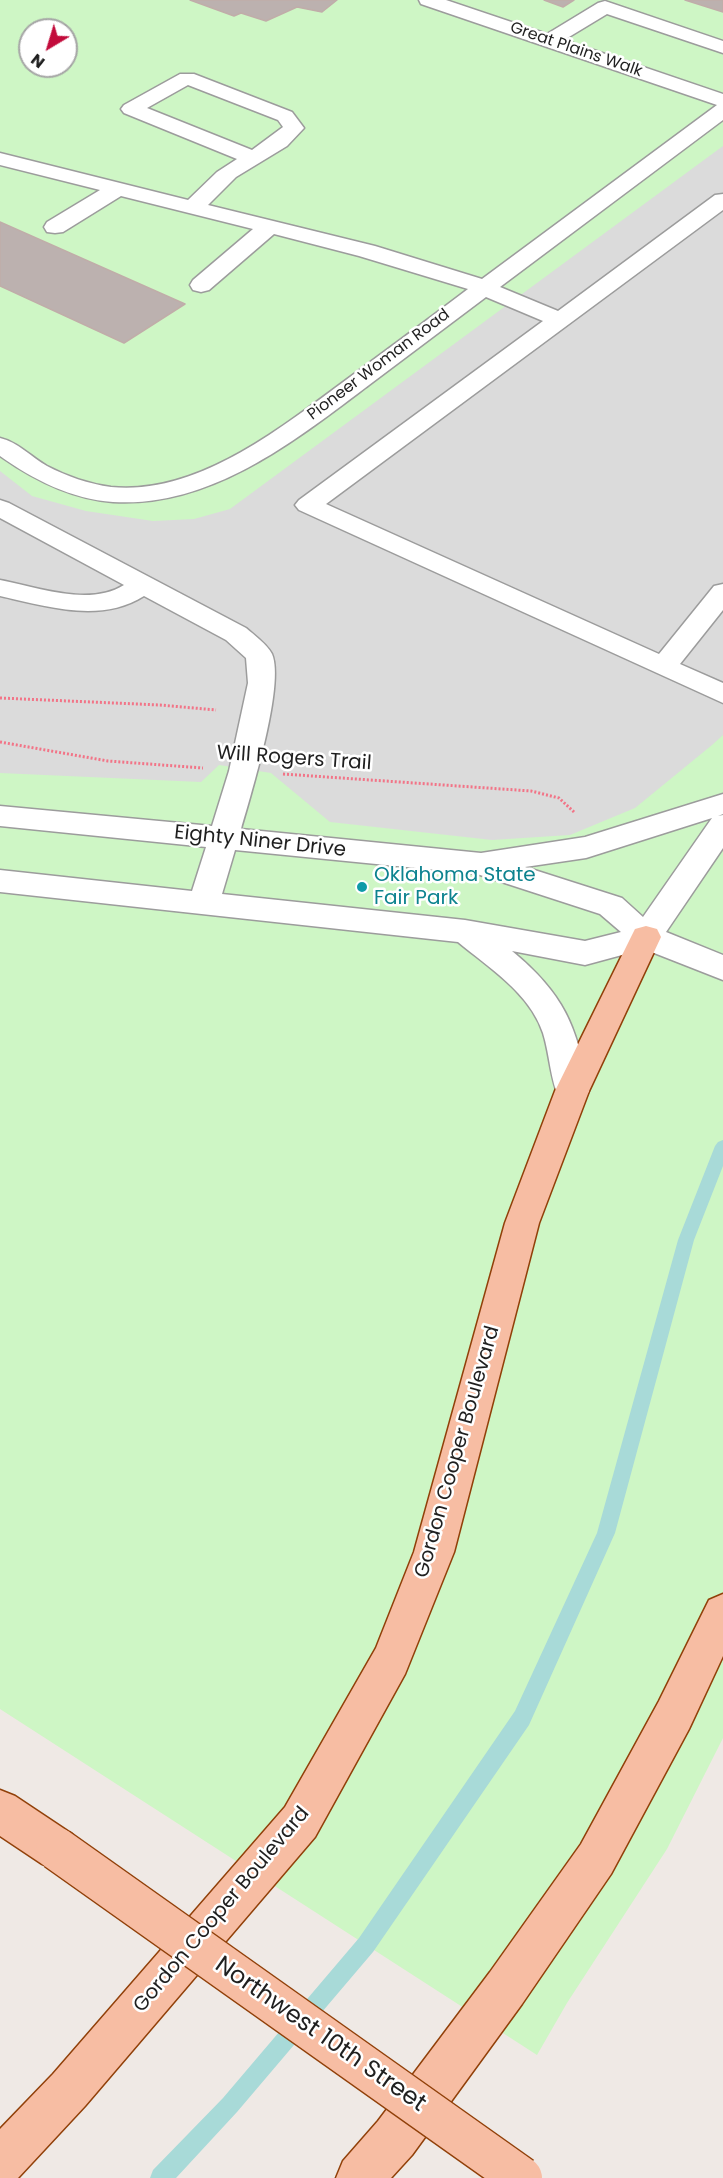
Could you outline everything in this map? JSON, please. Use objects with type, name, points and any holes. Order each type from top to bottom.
[{"type":"main road","name":"Gordon Cooper Boulevard","points":[[0,2163],[69,2090],[300,1822],[391,1660],[434,1552],[522,1223],[572,1090],[646,937]]},
{"type":"main road","points":[[360,2178],[395,2138],[507,1988],[596,1859],[674,1715],[723,1613]]},
{"type":"main road","name":"Northwest 10th Street","points":[[0,1811],[521,2178]]},
{"type":"street","name":"Great Plains Walk","points":[[428,0],[723,101]]},
{"type":"street","points":[[549,41],[605,7],[723,47]]},
{"type":"street","points":[[192,208],[229,173],[254,158],[284,140],[294,128],[285,116],[187,78],[131,109],[254,158]]},
{"type":"street","name":"Pioneer Woman Road","points":[[0,445],[36,471],[60,481],[103,493],[131,495],[158,493],[198,482],[230,469],[295,429],[482,287],[723,110]]},
{"type":"street","points":[[0,159],[270,226],[437,271],[560,320]]},
{"type":"street","points":[[55,227],[117,189]]},
{"type":"street","points":[[723,200],[308,505],[723,694]]},
{"type":"street","points":[[201,285],[270,226]]},
{"type":"street","points":[[0,508],[236,634],[259,655],[262,683],[256,714],[243,771],[204,903]]},
{"type":"street","points":[[0,588],[71,601],[98,602],[122,597],[143,585]]},
{"type":"street","points":[[663,667],[723,592]]},
{"type":"street","points":[[478,863],[586,847],[723,804]]},
{"type":"street","name":"Eighty Niner Drive","points":[[0,816],[478,863],[611,906],[646,937],[723,968]]},
{"type":"street","name":"Gordon Cooper Boulevard","points":[[646,937],[723,825]]},
{"type":"street","points":[[0,881],[465,931],[585,953],[646,937]]},
{"type":"street","points":[[465,931],[522,979],[543,1003],[556,1025],[564,1049],[572,1090]]},
{"type":"path","points":[[0,698],[160,705],[256,714]]},
{"type":"path","name":"Will Rogers Trail","points":[[0,742],[108,761],[531,791],[559,798],[579,818]]},
{"type":"green space","name":"Oklahoma State Fair Park","points":[[0,0],[723,0],[723,1738],[667,1849],[567,2003],[537,2055],[0,1709]]},
{"type":"shaded area","points":[[723,146],[723,735],[712,745],[635,808],[570,835],[492,840],[330,822],[271,773],[219,765],[201,782],[0,773],[0,471],[32,496],[86,511],[153,521],[194,519],[230,509]]},
{"type":"building","points":[[190,0],[337,0],[322,12],[297,7],[266,21],[241,13],[234,16]]},
{"type":"building","points":[[544,0],[574,0],[563,7]]},
{"type":"building","points":[[685,0],[723,0],[723,12]]},
{"type":"building","points":[[0,222],[185,304],[124,343],[0,286]]},
{"type":"waterway","points":[[161,2178],[230,2105],[366,1945],[522,1718],[606,1533],[686,1240],[723,1146]]},
{"type":"place","name":"Oklahoma State Fair Park","points":[[362,887]]}]
